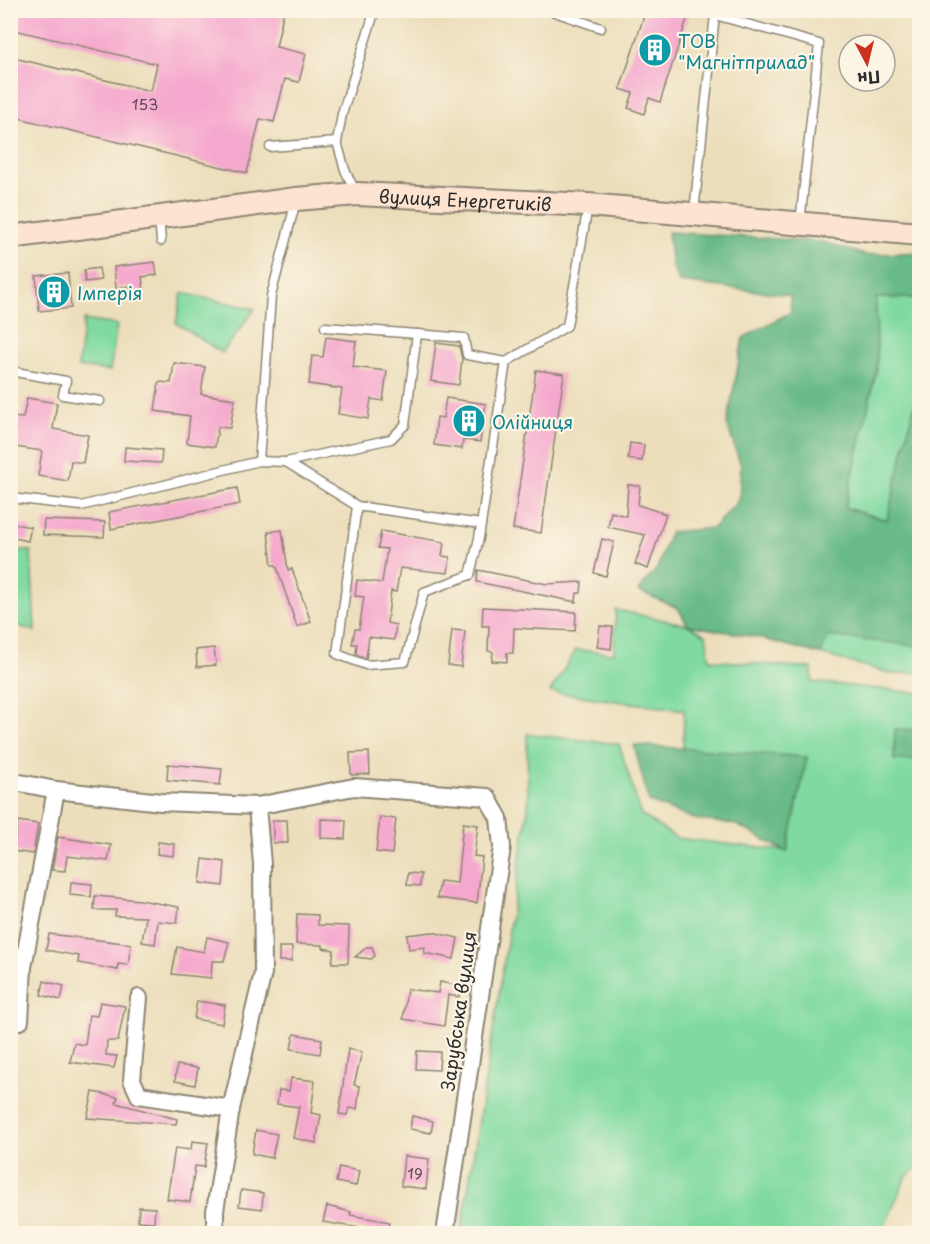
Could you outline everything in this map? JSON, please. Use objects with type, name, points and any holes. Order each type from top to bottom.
[{"type":"main road","name":"вулиця Енергетиків","points":[[13,236],[296,199],[357,194],[588,205],[920,234]]},
{"type":"street","points":[[10,781],[56,790],[161,802],[257,806],[262,864],[263,973],[231,1109],[215,1211],[215,1233]]},
{"type":"street","name":"Зарубська вулиця","points":[[257,806],[354,787],[487,797],[499,818],[501,847],[445,1233]]},
{"type":"street","points":[[20,1021],[17,966],[56,790]]},
{"type":"street","points":[[139,998],[132,1080],[139,1095],[231,1109]]},
{"type":"lane","points":[[357,194],[345,170],[337,142],[342,114],[375,10]]},
{"type":"lane","points":[[549,10],[601,28]]},
{"type":"lane","points":[[693,215],[715,13],[819,44],[800,224]]},
{"type":"lane","points":[[270,147],[337,142]]},
{"type":"lane","points":[[259,461],[271,296],[296,199]]},
{"type":"lane","points":[[325,327],[464,339],[467,355],[506,362],[567,326],[588,205]]},
{"type":"lane","points":[[159,218],[161,241]]},
{"type":"lane","points":[[10,266],[13,236]]},
{"type":"lane","points":[[10,498],[81,506],[259,461],[286,462],[391,439],[405,425],[417,334]]},
{"type":"lane","points":[[357,506],[338,654],[366,665],[405,662],[424,592],[470,575],[481,524],[506,362]]},
{"type":"lane","points":[[10,371],[57,378],[66,381],[63,395],[100,401]]},
{"type":"lane","points":[[286,462],[357,506],[481,524]]},
{"type":"green space","points":[[668,232],[824,242],[865,255],[919,252],[919,298],[876,298],[877,368],[845,508],[887,520],[919,386],[919,646],[829,636],[820,654],[756,637],[688,625],[678,608],[638,591],[657,569],[670,532],[713,528],[739,500],[741,466],[727,424],[743,338],[791,312],[790,295],[679,282],[672,267]]},
{"type":"green space","points":[[182,293],[255,309],[222,353],[176,323]]},
{"type":"green space","points":[[876,298],[919,298],[919,386],[887,520],[845,508],[877,368]]},
{"type":"green space","points":[[84,320],[117,325],[110,371],[78,367]]},
{"type":"green space","points":[[10,550],[31,551],[35,631],[11,624]]},
{"type":"green space","points":[[616,610],[688,625],[706,635],[710,660],[812,668],[812,682],[919,693],[919,730],[895,729],[894,759],[919,760],[919,1166],[906,1177],[882,1233],[461,1234],[528,809],[527,734],[619,744],[641,815],[676,838],[787,851],[807,757],[683,750],[684,710],[550,692],[576,650],[614,653]]},
{"type":"green space","points":[[828,635],[919,646],[919,673],[893,674],[820,654]]},
{"type":"green space","points":[[895,729],[919,730],[919,760],[894,760]]},
{"type":"green space","points":[[634,745],[807,757],[787,852],[737,825],[694,819],[649,802]]},
{"type":"building","points":[[10,10],[284,10],[276,47],[306,54],[299,82],[285,79],[274,122],[260,119],[247,173],[10,116],[10,57],[151,91],[157,64],[10,29]]},
{"type":"building","name":"ТОВ \"Магнітприлад\"","points":[[646,10],[690,10],[660,102],[649,98],[644,114],[628,108],[633,93],[620,89]]},
{"type":"building","points":[[155,262],[157,275],[142,277],[144,291],[130,293],[130,286],[116,288],[114,267]]},
{"type":"building","points":[[99,268],[101,280],[85,282],[84,270]]},
{"type":"building","name":"Імперія","points":[[68,273],[71,308],[39,311],[36,276]]},
{"type":"building","points":[[326,337],[356,341],[353,367],[387,371],[383,401],[371,399],[368,419],[338,414],[342,389],[309,384],[312,356],[323,357]]},
{"type":"building","points":[[436,343],[459,346],[462,359],[459,385],[431,381]]},
{"type":"building","points":[[174,363],[205,367],[201,394],[235,399],[230,428],[218,427],[215,447],[187,443],[190,416],[155,411],[159,382],[171,383]]},
{"type":"building","points":[[536,370],[564,374],[541,533],[513,529]]},
{"type":"building","points":[[27,398],[57,403],[53,429],[88,435],[83,463],[71,461],[68,481],[38,476],[42,451],[10,446],[12,417],[23,418]]},
{"type":"building","points":[[446,398],[486,404],[480,442],[463,440],[462,449],[434,445],[437,417],[443,418]]},
{"type":"building","points":[[630,443],[644,445],[642,461],[628,459]]},
{"type":"building","points":[[125,447],[162,450],[161,463],[124,461]]},
{"type":"building","points":[[628,485],[640,486],[638,505],[666,514],[648,569],[635,564],[645,535],[608,527],[611,512],[626,516]]},
{"type":"building","points":[[237,488],[240,504],[111,529],[109,512]]},
{"type":"building","points":[[44,520],[105,522],[104,537],[43,535]]},
{"type":"building","points":[[10,523],[31,527],[28,541],[10,537]]},
{"type":"building","points":[[282,530],[288,570],[292,569],[311,622],[297,627],[276,565],[272,565],[268,532]]},
{"type":"building","points":[[381,531],[444,542],[442,556],[450,557],[448,573],[400,568],[396,592],[391,591],[387,623],[396,625],[394,640],[369,637],[366,658],[356,654],[357,644],[352,644],[355,629],[359,629],[364,597],[355,596],[357,580],[382,583],[387,549],[378,548]]},
{"type":"building","points":[[602,539],[614,542],[606,576],[594,573]]},
{"type":"building","points":[[478,570],[547,584],[582,582],[581,593],[577,593],[576,602],[477,582]]},
{"type":"building","points":[[483,607],[576,612],[575,631],[514,628],[513,653],[507,653],[507,662],[492,661],[493,652],[488,651],[489,626],[482,626]]},
{"type":"building","points":[[600,626],[613,627],[611,649],[597,647]]},
{"type":"building","points":[[452,630],[465,631],[461,667],[448,665]]},
{"type":"building","points":[[214,648],[216,665],[197,667],[196,650]]},
{"type":"building","points":[[369,752],[370,774],[351,775],[350,753]]},
{"type":"building","points":[[168,764],[222,769],[220,785],[167,780]]},
{"type":"building","points":[[380,817],[396,819],[392,854],[376,852]]},
{"type":"building","points":[[321,819],[346,820],[345,839],[321,838]]},
{"type":"building","points":[[273,820],[287,820],[288,843],[273,843]]},
{"type":"building","points":[[18,821],[38,824],[33,854],[13,851]]},
{"type":"building","points":[[463,823],[478,825],[474,856],[482,857],[477,903],[437,898],[440,881],[457,883]]},
{"type":"building","points":[[58,837],[111,845],[108,861],[67,856],[65,871],[52,870]]},
{"type":"building","points":[[158,842],[174,844],[173,856],[157,854]]},
{"type":"building","points":[[203,859],[225,862],[223,886],[200,883]]},
{"type":"building","points":[[408,873],[421,874],[420,886],[407,885]]},
{"type":"building","points":[[71,882],[92,884],[91,897],[70,895]]},
{"type":"building","points":[[95,896],[140,900],[179,907],[177,923],[158,921],[155,944],[142,942],[146,917],[115,916],[116,910],[94,910]]},
{"type":"building","points":[[297,914],[318,915],[318,925],[349,926],[348,963],[332,963],[334,950],[323,948],[323,945],[296,944]]},
{"type":"building","points":[[432,932],[458,938],[454,959],[424,953],[425,947],[409,949],[407,935]]},
{"type":"building","points":[[49,934],[131,944],[128,965],[118,964],[118,970],[78,963],[79,956],[46,950]]},
{"type":"building","points":[[207,937],[229,942],[224,961],[212,961],[211,978],[172,974],[177,947],[204,952]]},
{"type":"building","points":[[279,947],[292,947],[292,961],[279,961]]},
{"type":"building","points":[[367,947],[372,947],[375,956],[371,959],[355,957]]},
{"type":"building","points":[[44,981],[64,986],[61,1000],[41,995]]},
{"type":"building","points":[[440,982],[461,986],[459,997],[448,995],[444,1026],[403,1019],[407,989],[438,993]]},
{"type":"building","points":[[197,1001],[225,1005],[222,1024],[194,1019]]},
{"type":"building","points":[[100,1002],[125,1006],[118,1041],[107,1041],[106,1055],[117,1056],[114,1068],[70,1062],[74,1043],[85,1045],[89,1015],[97,1016]]},
{"type":"building","points":[[294,1034],[322,1039],[320,1054],[291,1049]]},
{"type":"building","points":[[348,1049],[362,1052],[354,1085],[360,1086],[357,1109],[349,1108],[347,1115],[339,1114]]},
{"type":"building","points":[[417,1051],[440,1052],[439,1070],[416,1069]]},
{"type":"building","points":[[177,1065],[198,1068],[195,1085],[175,1081]]},
{"type":"building","points":[[291,1078],[315,1081],[311,1113],[321,1115],[316,1143],[293,1138],[299,1107],[277,1104],[279,1090],[289,1091]]},
{"type":"building","points":[[93,1092],[118,1097],[116,1103],[177,1119],[176,1124],[87,1118]]},
{"type":"building","points":[[412,1116],[433,1121],[431,1133],[410,1129]]},
{"type":"building","points":[[256,1130],[277,1134],[272,1158],[252,1154]]},
{"type":"building","points":[[192,1141],[208,1143],[204,1167],[195,1166],[190,1202],[167,1199],[175,1148],[191,1150]]},
{"type":"building","points":[[404,1156],[429,1159],[426,1189],[401,1186]]},
{"type":"building","points":[[339,1167],[359,1171],[356,1186],[336,1182]]},
{"type":"building","points":[[241,1190],[263,1193],[262,1209],[239,1206]]},
{"type":"building","points":[[327,1206],[351,1212],[350,1215],[390,1222],[388,1233],[323,1222]]},
{"type":"building","points":[[139,1207],[155,1208],[154,1222],[138,1221]]},
{"type":"place","name":"ТОВ \"Магнітприлад\"","points":[[655,50]]},
{"type":"place","name":"Імперія","points":[[54,292]]},
{"type":"place","name":"Олійниця","points":[[469,421]]}]
